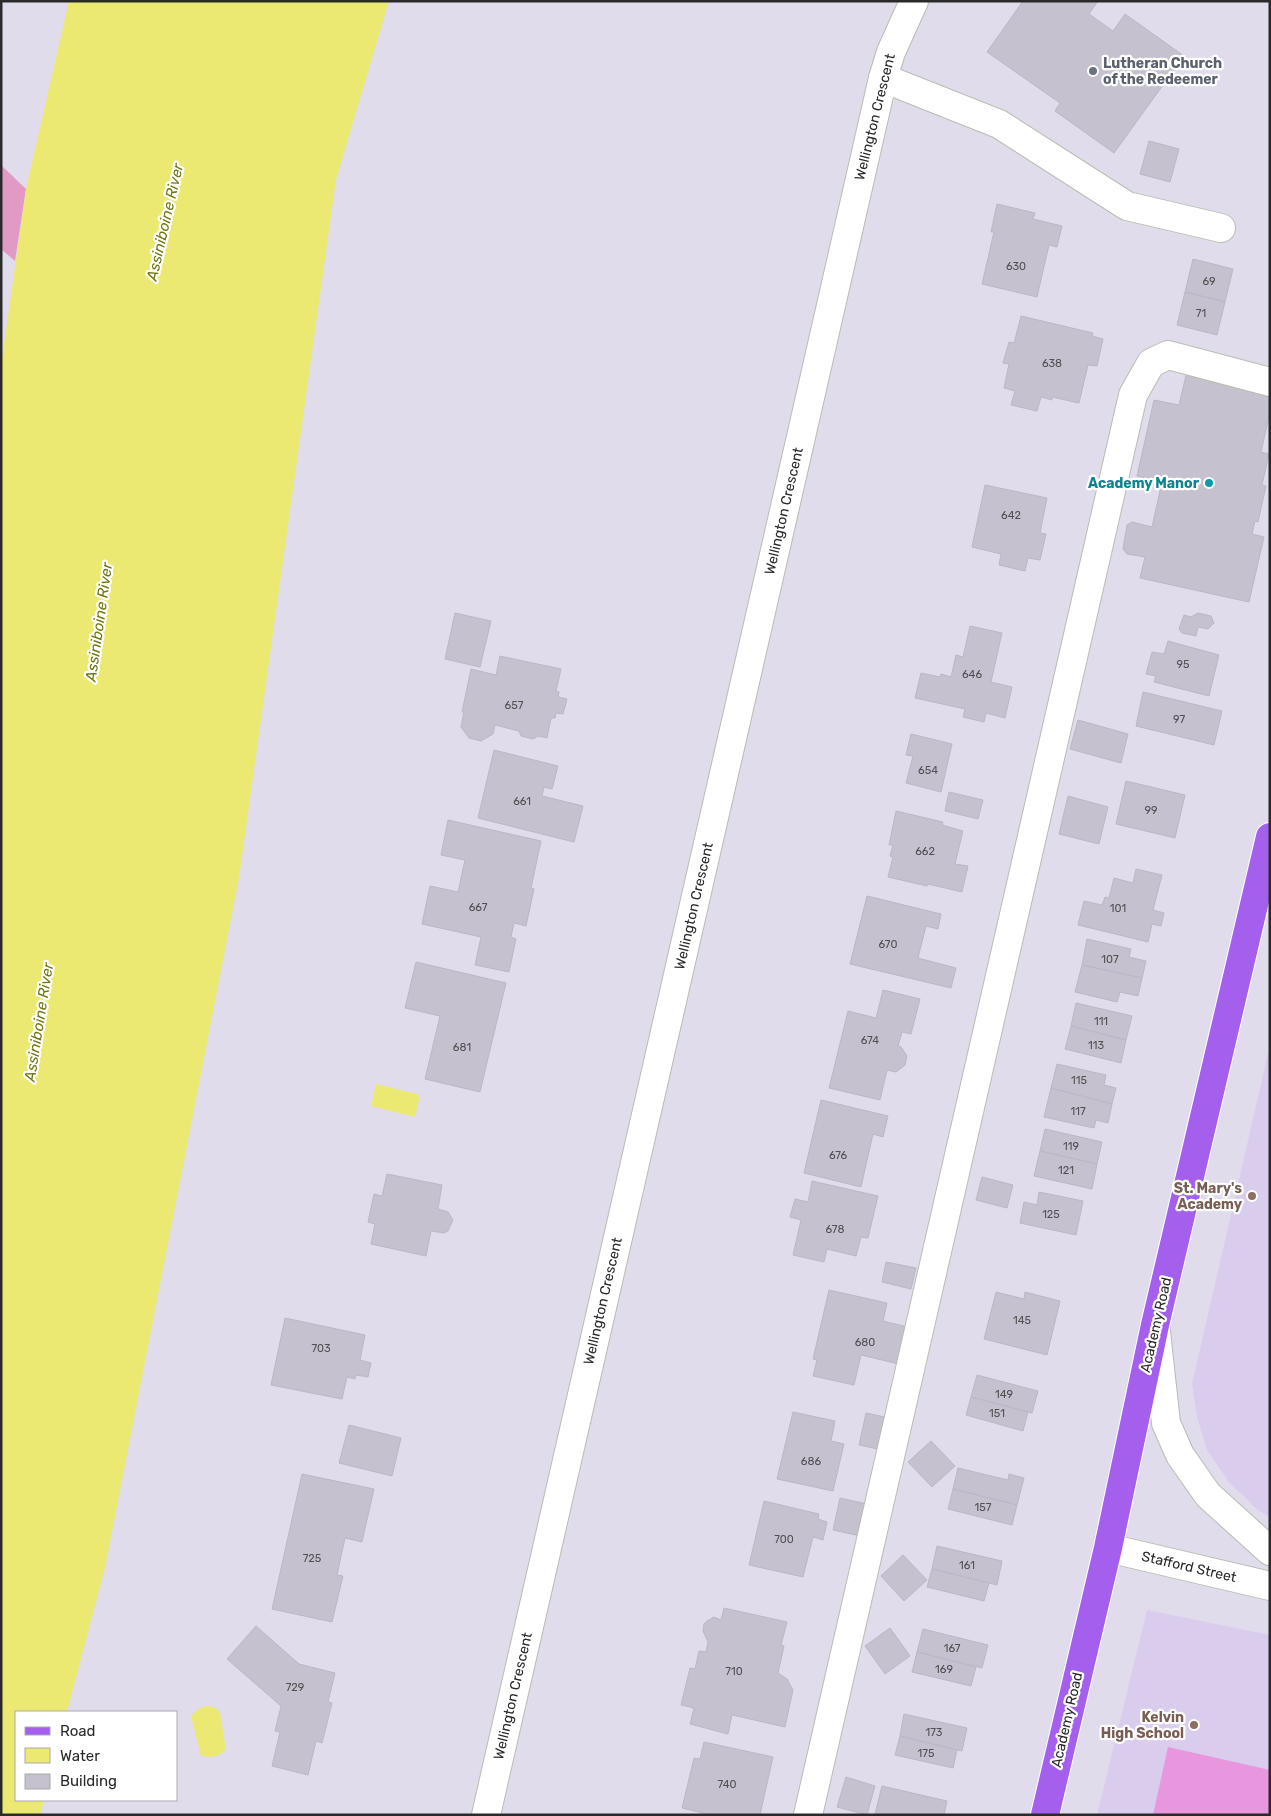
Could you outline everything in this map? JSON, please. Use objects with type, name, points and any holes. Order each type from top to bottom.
[{"type":"main road","name":"Academy Road","points":[[1045,1815],[1108,1548],[1155,1325],[1270,837]]},
{"type":"street","name":"Wellington Crescent","points":[[486,1815],[883,78],[891,52],[914,1]]},
{"type":"street","points":[[883,78],[998,124],[1127,206],[1221,228]]},
{"type":"street","points":[[808,1815],[1133,395],[1151,363],[1168,355],[1270,382]]},
{"type":"street","points":[[1155,1325],[1166,1423],[1180,1455],[1208,1495],[1270,1551]]},
{"type":"street","name":"Stafford Street","points":[[1108,1548],[1270,1586]]},
{"type":"shaded area","points":[[1,165],[26,189],[15,261],[1,249]]},
{"type":"shaded area","name":"St. Mary's Academy","points":[[1270,1045],[1270,1517],[1258,1510],[1229,1482],[1207,1450],[1197,1417],[1192,1384]]},
{"type":"shaded area","name":"Kelvin High School","points":[[1147,1610],[1270,1635],[1270,1815],[1097,1815]]},
{"type":"shaded area","points":[[1168,1747],[1270,1770],[1270,1815],[1153,1815]]},
{"type":"water","name":"Assiniboine River","points":[[69,1],[389,1],[336,180],[239,878],[105,1568],[67,1711],[15,1711],[15,1801],[44,1801],[40,1815],[1,1815],[1,366],[26,189]]},
{"type":"water","points":[[376,1084],[420,1095],[415,1117],[371,1106]]},
{"type":"water","points":[[208,1706],[216,1708],[220,1713],[226,1750],[217,1756],[209,1757],[201,1756],[191,1716],[200,1708]]},
{"type":"building","name":"Lutheran Church of the Redeemer","points":[[1023,1],[1098,1],[1089,14],[1113,31],[1125,14],[1184,56],[1114,153],[1055,111],[1060,103],[987,52]]},
{"type":"building","points":[[1149,141],[1179,149],[1170,182],[1140,174]]},
{"type":"building","points":[[997,204],[1035,213],[1033,219],[1062,226],[1057,247],[1049,245],[1037,297],[982,284],[994,232],[991,232]]},
{"type":"building","points":[[1193,259],[1233,269],[1225,302],[1185,292]]},
{"type":"building","points":[[1185,292],[1225,302],[1217,335],[1177,325]]},
{"type":"building","points":[[1021,316],[1093,333],[1092,336],[1103,339],[1097,366],[1088,365],[1079,403],[1052,397],[1052,400],[1041,397],[1037,411],[1011,405],[1015,391],[1004,388],[1009,364],[1003,363],[1009,342],[1014,343]]},
{"type":"building","name":"Academy Manor","points":[[1188,367],[1270,385],[1270,412],[1261,452],[1269,454],[1262,485],[1266,486],[1258,522],[1255,521],[1252,534],[1264,537],[1249,602],[1140,578],[1145,557],[1127,554],[1123,549],[1127,525],[1132,522],[1152,527],[1160,491],[1155,480],[1137,476],[1154,400],[1179,405]]},
{"type":"building","points":[[985,485],[1047,498],[1040,533],[1046,534],[1040,560],[1028,558],[1025,571],[999,565],[1001,554],[972,547]]},
{"type":"building","points":[[455,613],[491,621],[480,667],[445,659]]},
{"type":"building","points":[[1198,613],[1211,616],[1214,623],[1208,629],[1198,627],[1196,636],[1182,633],[1179,629],[1184,615],[1191,617]]},
{"type":"building","points":[[970,626],[1002,633],[991,682],[1012,687],[1005,718],[986,713],[984,722],[963,717],[965,709],[915,698],[921,673],[940,677],[941,674],[951,677],[956,655],[963,657]]},
{"type":"building","points":[[1168,641],[1219,655],[1209,696],[1154,682],[1156,676],[1146,674],[1152,652],[1164,654]]},
{"type":"building","points":[[500,656],[561,669],[556,691],[559,692],[558,697],[567,699],[563,714],[556,713],[555,718],[551,718],[547,738],[538,736],[533,739],[521,736],[519,731],[495,725],[493,734],[481,741],[469,738],[461,727],[464,712],[462,712],[471,669],[496,675]]},
{"type":"building","points":[[1143,692],[1222,711],[1214,745],[1136,726]]},
{"type":"building","points":[[1078,720],[1128,734],[1121,763],[1070,749]]},
{"type":"building","points":[[911,734],[952,744],[941,792],[906,783],[913,756],[906,755]]},
{"type":"building","points":[[494,750],[558,766],[552,789],[544,787],[542,796],[583,806],[574,842],[478,818]]},
{"type":"building","points":[[1126,781],[1185,795],[1175,838],[1116,824]]},
{"type":"building","points":[[949,792],[983,800],[978,819],[945,811]]},
{"type":"building","points":[[1068,796],[1108,807],[1099,844],[1059,834]]},
{"type":"building","points":[[896,811],[943,822],[942,825],[963,831],[955,864],[968,866],[962,892],[888,877],[893,857],[890,856],[893,845],[889,845]]},
{"type":"building","points":[[448,820],[541,841],[531,888],[534,889],[526,926],[514,923],[511,937],[516,939],[509,972],[475,965],[481,937],[422,924],[430,886],[458,892],[465,860],[441,855]]},
{"type":"building","points":[[1136,869],[1162,875],[1153,910],[1164,913],[1161,926],[1152,924],[1148,942],[1078,925],[1084,901],[1102,905],[1105,897],[1109,898],[1114,878],[1133,883]]},
{"type":"building","points":[[867,896],[941,914],[938,929],[926,926],[918,958],[956,968],[951,988],[850,964]]},
{"type":"building","points":[[1087,939],[1131,949],[1129,957],[1146,961],[1142,978],[1082,965]]},
{"type":"building","points":[[416,962],[506,983],[480,1092],[425,1079],[440,1016],[405,1008]]},
{"type":"building","points":[[1082,965],[1142,978],[1138,996],[1120,992],[1117,1002],[1075,992]]},
{"type":"building","points":[[883,990],[920,999],[911,1034],[902,1032],[898,1046],[901,1047],[907,1056],[905,1065],[896,1072],[887,1070],[880,1100],[829,1088],[848,1011],[876,1018]]},
{"type":"building","points":[[1076,1003],[1132,1016],[1126,1040],[1071,1026]]},
{"type":"building","points":[[1071,1026],[1126,1040],[1121,1063],[1065,1049]]},
{"type":"building","points":[[1057,1064],[1106,1075],[1104,1085],[1116,1088],[1112,1104],[1051,1088]]},
{"type":"building","points":[[1051,1088],[1112,1104],[1108,1123],[1096,1120],[1094,1128],[1044,1117]]},
{"type":"building","points":[[821,1100],[888,1116],[883,1137],[873,1134],[861,1187],[804,1173]]},
{"type":"building","points":[[1045,1129],[1102,1142],[1097,1164],[1040,1151]]},
{"type":"building","points":[[1040,1151],[1097,1164],[1092,1189],[1034,1176]]},
{"type":"building","points":[[387,1174],[442,1185],[438,1209],[448,1212],[453,1220],[448,1231],[444,1233],[431,1231],[426,1256],[371,1244],[375,1224],[368,1222],[374,1194],[382,1196]]},
{"type":"building","points":[[982,1177],[1013,1185],[1007,1208],[976,1200]]},
{"type":"building","points":[[812,1181],[878,1196],[868,1238],[861,1237],[856,1256],[827,1249],[824,1262],[793,1255],[801,1220],[790,1217],[795,1199],[808,1202]]},
{"type":"building","points":[[1039,1192],[1083,1201],[1076,1235],[1020,1223],[1024,1202],[1037,1205]]},
{"type":"building","points":[[886,1262],[916,1268],[911,1289],[882,1282]]},
{"type":"building","points":[[829,1290],[887,1303],[883,1321],[916,1329],[907,1366],[861,1355],[854,1385],[813,1376],[817,1360],[813,1359]]},
{"type":"building","points":[[996,1292],[1024,1299],[1025,1292],[1060,1301],[1047,1355],[984,1339]]},
{"type":"building","points":[[285,1318],[365,1335],[360,1360],[371,1363],[368,1377],[356,1375],[355,1379],[347,1377],[342,1399],[271,1385]]},
{"type":"building","points":[[977,1375],[1038,1391],[1032,1413],[971,1397]]},
{"type":"building","points":[[971,1397],[1028,1412],[1023,1431],[966,1415]]},
{"type":"building","points":[[793,1412],[835,1421],[831,1441],[844,1444],[833,1491],[777,1479]]},
{"type":"building","points":[[866,1413],[894,1419],[887,1451],[859,1445]]},
{"type":"building","points":[[349,1425],[401,1438],[392,1476],[339,1463]]},
{"type":"building","points":[[931,1441],[955,1466],[932,1487],[908,1462]]},
{"type":"building","points":[[958,1468],[1008,1480],[1009,1474],[1024,1478],[1017,1505],[953,1489]]},
{"type":"building","points":[[302,1474],[374,1489],[362,1542],[345,1538],[337,1575],[343,1576],[332,1622],[272,1609]]},
{"type":"building","points":[[953,1489],[1017,1505],[1012,1525],[948,1509]]},
{"type":"building","points":[[840,1498],[872,1505],[865,1537],[833,1530]]},
{"type":"building","points":[[764,1501],[819,1514],[818,1519],[827,1522],[823,1540],[813,1537],[803,1577],[749,1565]]},
{"type":"building","points":[[937,1546],[1002,1561],[997,1585],[932,1569]]},
{"type":"building","points":[[903,1555],[927,1580],[904,1601],[881,1576]]},
{"type":"building","points":[[932,1569],[989,1583],[984,1601],[927,1587]]},
{"type":"building","points":[[724,1608],[787,1622],[781,1645],[784,1646],[778,1673],[787,1679],[793,1690],[785,1727],[732,1715],[728,1734],[690,1724],[694,1708],[681,1705],[690,1668],[695,1669],[699,1651],[706,1652],[708,1642],[703,1631],[704,1624],[714,1617],[721,1620]]},
{"type":"building","points":[[256,1626],[299,1664],[335,1673],[328,1702],[332,1703],[322,1743],[316,1741],[308,1775],[272,1766],[280,1732],[275,1731],[281,1706],[227,1659]]},
{"type":"building","points":[[890,1628],[910,1656],[885,1674],[865,1646]]},
{"type":"building","points":[[923,1629],[988,1645],[982,1668],[917,1652]]},
{"type":"building","points":[[917,1652],[976,1667],[971,1686],[912,1672]]},
{"type":"building","points":[[904,1714],[967,1728],[962,1751],[900,1736]]},
{"type":"building","points":[[900,1736],[957,1750],[953,1768],[895,1755]]},
{"type":"building","points":[[704,1742],[773,1757],[760,1815],[711,1815],[682,1808],[694,1758],[700,1759]]},
{"type":"building","points":[[846,1777],[875,1786],[867,1815],[837,1807]]},
{"type":"building","points":[[882,1786],[947,1801],[944,1815],[875,1814]]},
{"type":"place","name":"Lutheran Church of the Redeemer","points":[[1093,71]]},
{"type":"place","name":"Academy Manor","points":[[1209,483]]},
{"type":"place","name":"St. Mary's Academy","points":[[1252,1196]]},
{"type":"place","name":"Kelvin High School","points":[[1194,1725]]}]
